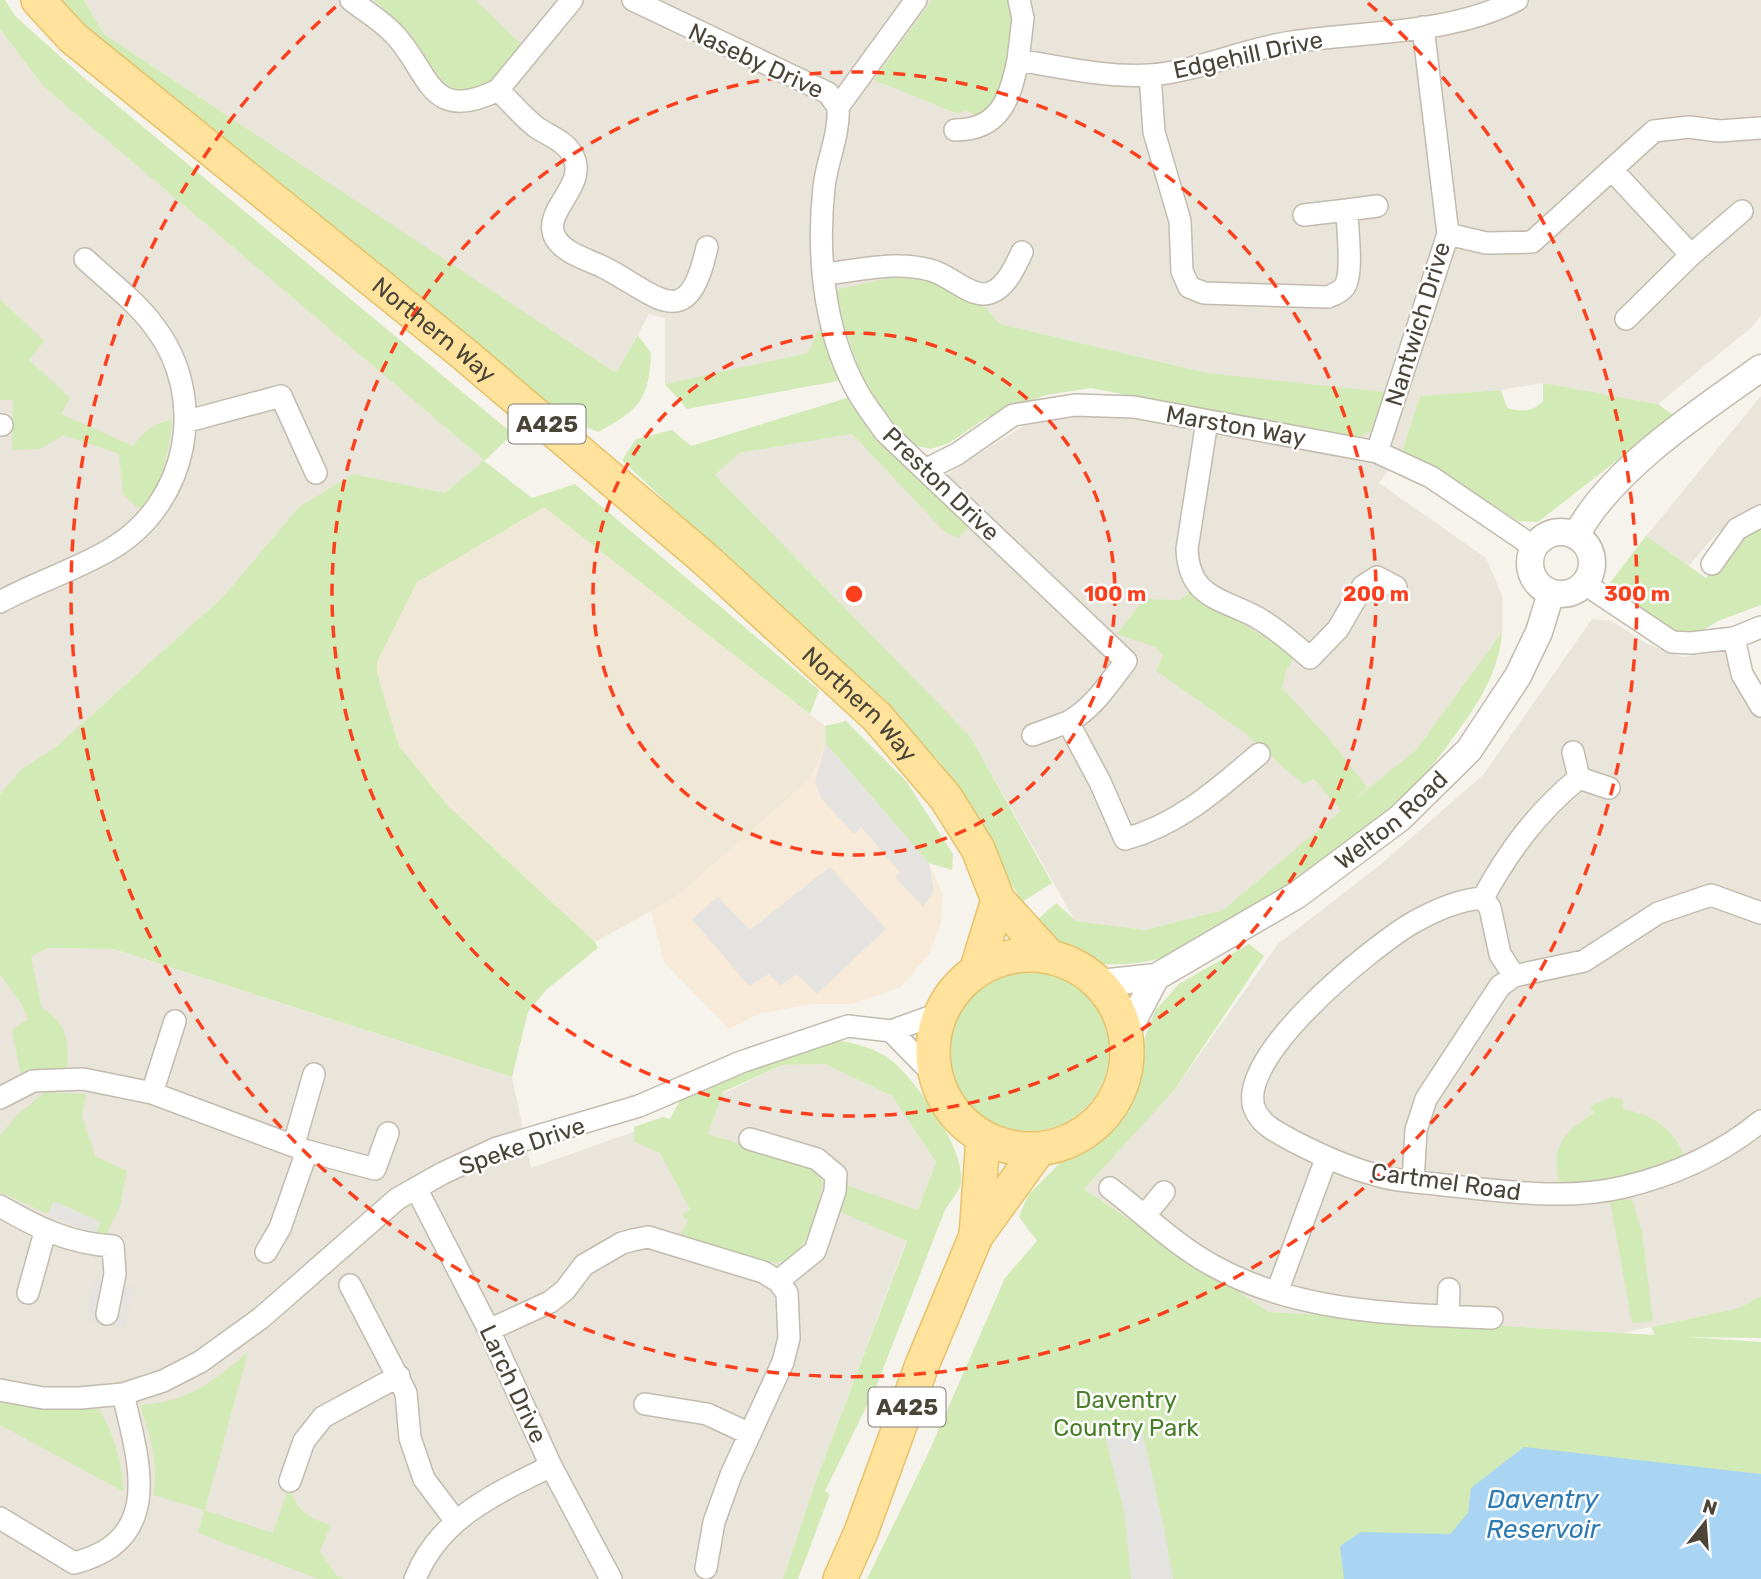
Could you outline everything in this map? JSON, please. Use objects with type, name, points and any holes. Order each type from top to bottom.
[{"type":"main road","name":"Northern Way","points":[[38,0],[73,38],[464,354],[653,515],[877,717],[946,798],[978,849],[999,900]]},
{"type":"main road","name":"A425","points":[[999,900],[1048,955]]},
{"type":"main road","points":[[977,968],[999,900]]},
{"type":"main road","points":[[1011,955],[1048,955],[1073,963],[1100,983],[1119,1010],[1126,1034],[1126,1073],[1110,1109],[1081,1135],[1059,1145],[1018,1149],[983,1138],[965,1126],[948,1106],[934,1075],[932,1041],[939,1014],[957,985],[977,968],[1011,955]]},
{"type":"main road","name":"A425","points":[[976,1236],[983,1138]]},
{"type":"main road","name":"A425","points":[[840,1579],[861,1532],[922,1365],[976,1236],[1039,1149]]},
{"type":"street","points":[[351,0],[396,35],[432,90],[462,102],[482,98],[498,90],[572,0]]},
{"type":"street","name":"Naseby Drive","points":[[633,0],[828,93],[838,107]]},
{"type":"street","name":"Preston Drive","points":[[916,0],[838,107],[820,226],[823,274],[835,334],[854,387],[885,432],[927,469],[1063,604],[1126,660],[1082,715],[1068,722]]},
{"type":"street","points":[[955,130],[974,130],[990,124],[1002,107],[1018,60],[1023,19],[1019,0]]},
{"type":"street","name":"Edgehill Drive","points":[[1018,60],[1078,69],[1150,75],[1196,67],[1291,42],[1423,27],[1466,19],[1517,0]]},
{"type":"street","name":"Nantwich Drive","points":[[1377,452],[1448,234],[1423,27]]},
{"type":"street","points":[[1150,75],[1154,132],[1180,220],[1182,271],[1189,287],[1204,293],[1328,297],[1340,292],[1346,284],[1348,271],[1346,210]]},
{"type":"street","points":[[498,90],[524,116],[566,145],[573,154],[576,165],[571,188],[553,221],[553,234],[561,245],[620,276],[655,299],[664,301],[691,293],[698,283],[707,247]]},
{"type":"street","points":[[1448,234],[1486,243],[1532,242],[1654,131],[1689,127],[1719,131],[1761,128]]},
{"type":"street","points":[[1612,170],[1691,255]]},
{"type":"street","points":[[1304,215],[1377,206]]},
{"type":"street","points":[[1626,319],[1691,255],[1742,211]]},
{"type":"street","points":[[823,274],[866,267],[906,265],[933,270],[973,291],[986,294],[1001,286],[1022,252]]},
{"type":"street","points":[[0,602],[113,549],[146,522],[172,479],[185,442],[188,421],[176,365],[158,331],[85,259]]},
{"type":"street","points":[[1576,536],[1585,517],[1612,485],[1709,404],[1761,368]]},
{"type":"street","points":[[188,421],[281,396],[316,474]]},
{"type":"street","name":"Marston Way","points":[[927,469],[957,454],[1013,415],[1087,405],[1133,407],[1377,452],[1431,477],[1534,547]]},
{"type":"street","points":[[1207,421],[1187,549],[1188,566],[1202,591],[1259,618],[1310,658],[1338,629],[1363,586],[1377,578],[1396,587]]},
{"type":"street","points":[[1712,564],[1737,529],[1761,516]]},
{"type":"street","points":[[1553,533],[1576,536],[1583,541],[1592,558],[1590,576],[1585,584],[1569,593],[1551,593],[1542,587],[1530,569],[1534,547],[1553,533]]},
{"type":"street","points":[[1585,584],[1672,642],[1691,643],[1734,638],[1761,627]]},
{"type":"street","name":"Welton Road","points":[[1100,983],[1156,977],[1297,895],[1400,818],[1469,750],[1518,676],[1539,632],[1551,593]]},
{"type":"street","points":[[1734,638],[1742,674],[1761,706]]},
{"type":"street","points":[[1033,735],[1068,722],[1100,782],[1125,839],[1152,832],[1209,797],[1259,754]]},
{"type":"street","points":[[1573,752],[1579,778]]},
{"type":"street","points":[[1579,778],[1609,788]]},
{"type":"street","points":[[1514,976],[1500,954],[1490,908],[1483,898],[1504,859],[1543,810],[1579,778]]},
{"type":"street","points":[[1413,1182],[1416,1130],[1426,1099],[1500,986],[1514,976],[1584,961],[1658,913],[1710,895],[1761,914]]},
{"type":"street","name":"Cartmel Road","points":[[1483,898],[1461,900],[1413,923],[1336,980],[1304,1011],[1264,1065],[1252,1088],[1255,1111],[1266,1126],[1326,1159],[1378,1176],[1533,1194],[1621,1188],[1695,1163],[1726,1147],[1761,1121]]},
{"type":"street","points":[[1126,1034],[1156,977]]},
{"type":"street","name":"Speke Drive","points":[[0,1390],[43,1398],[80,1398],[122,1394],[163,1381],[210,1355],[261,1318],[370,1220],[416,1188],[497,1148],[639,1106],[794,1043],[848,1026],[891,1031],[939,1014]]},
{"type":"street","points":[[152,1093],[175,1021]]},
{"type":"street","points":[[891,1031],[934,1075]]},
{"type":"street","points":[[266,1252],[280,1228],[301,1147],[314,1074]]},
{"type":"street","points":[[0,1098],[23,1085],[46,1079],[83,1079],[152,1093],[301,1147],[375,1169],[388,1133]]},
{"type":"street","points":[[750,1139],[817,1158],[836,1174],[835,1191],[816,1251],[778,1281]]},
{"type":"street","points":[[1277,1292],[1326,1159]]},
{"type":"street","name":"Larch Drive","points":[[416,1188],[489,1330],[551,1466],[611,1579]]},
{"type":"street","points":[[1110,1188],[1211,1265],[1277,1292],[1314,1303],[1384,1312],[1492,1318]]},
{"type":"street","points":[[1145,1215],[1164,1192]]},
{"type":"street","points":[[0,1206],[46,1232],[92,1245],[113,1246],[115,1274],[107,1314]]},
{"type":"street","points":[[28,1293],[46,1232]]},
{"type":"street","points":[[489,1330],[550,1302],[565,1290],[584,1265],[609,1250],[622,1243],[648,1237],[763,1272],[778,1281],[786,1293],[789,1338],[783,1362],[714,1522],[706,1568]]},
{"type":"street","points":[[351,1285],[406,1393],[415,1457],[424,1479],[455,1520]]},
{"type":"street","points":[[1448,1316],[1449,1289]]},
{"type":"street","points":[[290,1481],[304,1441],[323,1417],[399,1376]]},
{"type":"street","points":[[0,1518],[74,1571],[111,1548],[127,1533],[135,1516],[139,1462],[122,1394]]},
{"type":"street","points":[[645,1404],[707,1414],[750,1434]]},
{"type":"street","points":[[415,1579],[422,1560],[455,1520],[508,1487],[551,1466]]},
{"type":"shaded area","points":[[84,0],[1761,0],[1761,315],[1753,326],[1658,404],[1543,383],[1501,390],[1420,396],[1402,452],[1379,483],[1486,558],[1502,595],[1502,632],[1416,750],[1223,910],[1145,930],[1075,921],[970,736],[715,475],[739,453],[852,434],[919,504],[953,470],[1033,420],[1073,413],[1121,413],[1175,423],[1177,366],[1000,324],[985,308],[932,279],[835,290],[809,353],[665,384],[665,318],[649,314],[616,374],[104,34]]},
{"type":"shaded area","points":[[0,29],[43,86],[484,460],[445,493],[353,474],[224,596],[57,746],[22,770],[0,794]]},
{"type":"shaded area","points":[[1761,396],[1761,505],[1715,535],[1688,567],[1646,536]]},
{"type":"shaded area","points":[[544,506],[825,726],[826,744],[810,779],[676,897],[595,942],[448,806],[399,746],[377,673],[377,662],[417,582]]},
{"type":"shaded area","points":[[1592,619],[1612,621],[1647,644],[1683,657],[1746,647],[1761,696],[1761,1296],[1739,1308],[1622,1333],[1269,1312],[1083,1188],[1175,1089],[1278,944],[1380,865],[1484,774]]},
{"type":"shaded area","points":[[826,744],[929,863],[943,894],[941,924],[929,954],[901,987],[852,1004],[811,1004],[758,1014],[729,1029],[664,962],[651,911],[676,897],[810,779]]},
{"type":"shaded area","points":[[826,744],[929,863],[934,890],[923,907],[895,877],[900,872],[861,827],[854,834],[821,798],[815,782]]},
{"type":"shaded area","points":[[830,867],[886,929],[817,994],[797,974],[780,986],[769,974],[749,986],[692,919],[718,897],[750,930]]},
{"type":"shaded area","points":[[48,948],[112,949],[512,1077],[531,1168],[670,1119],[782,1065],[825,1064],[892,1096],[936,1162],[814,1486],[783,1579],[0,1579],[0,968]]},
{"type":"shaded area","points":[[54,1201],[101,1222],[95,1235],[48,1214]]},
{"type":"shaded area","points":[[95,1279],[134,1287],[125,1328],[86,1320]]},
{"type":"shaded area","points":[[1142,1429],[1173,1579],[1131,1579],[1124,1511],[1105,1435]]},
{"type":"green space","points":[[0,0],[5,0],[15,16],[83,77],[513,434],[484,461],[532,498],[575,484],[819,690],[810,714],[544,507],[417,582],[377,662],[377,673],[399,746],[448,806],[595,942],[598,948],[546,990],[528,1012],[512,1077],[113,949],[48,948],[31,956],[42,1008],[57,1020],[65,1035],[67,1070],[21,1076],[12,1030],[28,1019],[22,1005],[0,974],[0,794],[22,769],[57,746],[224,596],[299,507],[353,474],[445,493],[484,460],[43,86],[0,29]]},
{"type":"green space","points":[[53,0],[84,0],[104,34],[616,373],[638,335],[651,353],[648,382],[639,402],[623,417],[598,432],[568,419],[95,37]]},
{"type":"green space","points":[[374,0],[475,0],[524,47],[495,83],[466,92],[456,90],[442,82],[410,33]]},
{"type":"green space","points":[[932,0],[1007,0],[1011,30],[1008,62],[998,94],[982,118],[965,110],[958,114],[874,80]]},
{"type":"green space","points":[[889,278],[932,279],[986,308],[1000,324],[1207,373],[1385,392],[1371,431],[1356,439],[1091,388],[1046,395],[986,418],[949,443],[931,449],[908,444],[873,409],[839,313],[835,290]]},
{"type":"green space","points":[[0,299],[44,341],[29,360],[70,398],[61,414],[133,446],[150,428],[172,420],[167,455],[159,480],[154,491],[139,509],[123,494],[119,454],[64,435],[40,449],[12,450],[13,400],[0,400]]},
{"type":"green space","points":[[822,321],[843,380],[687,409],[665,384],[808,353]]},
{"type":"green space","points":[[1543,383],[1658,404],[1674,416],[1538,522],[1518,521],[1441,471],[1402,452],[1420,396],[1501,390],[1507,408],[1527,410],[1543,401]]},
{"type":"green space","points":[[850,397],[962,517],[968,528],[958,538],[945,532],[852,434],[739,453],[715,475],[970,736],[1052,883],[1022,902],[939,761],[622,460],[636,439],[672,430],[691,446]]},
{"type":"green space","points":[[1761,526],[1761,605],[1718,621],[1700,632],[1670,631],[1653,622],[1610,583],[1646,536],[1706,578],[1739,537]]},
{"type":"green space","points":[[1195,588],[1209,604],[1287,650],[1293,659],[1286,671],[1282,688],[1331,741],[1367,787],[1353,801],[1416,750],[1502,632],[1500,646],[1493,671],[1482,694],[1439,757],[1399,801],[1348,843],[1180,952],[1131,964],[1080,960],[1046,944],[1033,924],[1056,903],[1076,921],[1145,930],[1223,910],[1341,811],[1314,779],[1303,784],[1242,731],[1156,671],[1163,656],[1155,647],[1117,634],[1144,599],[1180,600]]},
{"type":"green space","points":[[846,721],[906,781],[953,854],[952,870],[929,863],[826,744],[825,726]]},
{"type":"green space","name":"Daventry Country Park","points":[[1249,944],[1264,956],[1175,1089],[1084,1189],[1269,1312],[1655,1335],[1651,1327],[1739,1308],[1761,1296],[1761,1338],[1685,1337],[1761,1342],[1761,1579],[867,1579],[927,1456],[1005,1278],[1037,1241],[1019,1217],[1028,1195],[1061,1162],[1104,1138],[1122,1114],[1138,1077],[1141,1047],[1155,1011],[1179,984]]},
{"type":"green space","points":[[1029,971],[1060,977],[1086,994],[1103,1020],[1109,1051],[1103,1082],[1086,1108],[1060,1125],[1029,1131],[998,1125],[972,1108],[955,1082],[949,1051],[955,1020],[972,994],[998,977]]},
{"type":"green space","points":[[843,1041],[881,1053],[915,1085],[939,1120],[957,1156],[961,1173],[960,1187],[945,1210],[876,1387],[825,1491],[830,1494],[798,1579],[783,1579],[814,1486],[907,1241],[836,1210],[840,1183],[918,1210],[936,1162],[892,1096],[825,1064],[782,1065],[723,1092],[708,1134],[786,1158],[814,1172],[823,1180],[816,1213],[807,1237],[793,1256],[774,1263],[732,1254],[680,1235],[688,1221],[682,1215],[690,1209],[660,1153],[634,1142],[634,1127],[663,1117],[670,1119],[681,1099],[802,1046]]},
{"type":"green space","points":[[45,1092],[86,1094],[82,1117],[95,1156],[127,1171],[120,1206],[106,1235],[95,1235],[100,1222],[54,1202],[48,1214],[0,1192],[0,1136],[16,1116]]},
{"type":"green space","points":[[1612,1097],[1623,1100],[1623,1109],[1644,1115],[1661,1124],[1675,1139],[1685,1158],[1624,1177],[1560,1184],[1557,1160],[1562,1142],[1574,1127],[1594,1113],[1590,1106]]},
{"type":"green space","points":[[1632,1199],[1642,1232],[1653,1321],[1632,1323],[1610,1201]]},
{"type":"green space","points":[[248,1352],[205,1510],[273,1533],[287,1492],[293,1495],[307,1515],[331,1525],[320,1551],[336,1575],[344,1579],[318,1579],[198,1533],[204,1510],[153,1495],[154,1461],[140,1405],[172,1400],[199,1389]]},
{"type":"green space","points":[[0,1402],[56,1410],[99,1409],[116,1449],[124,1492],[0,1425]]},
{"type":"water","name":"Daventry Reservoir","points":[[1524,1447],[1761,1474],[1761,1579],[1344,1579],[1340,1546],[1361,1532],[1450,1534],[1468,1513],[1471,1488]]}]
